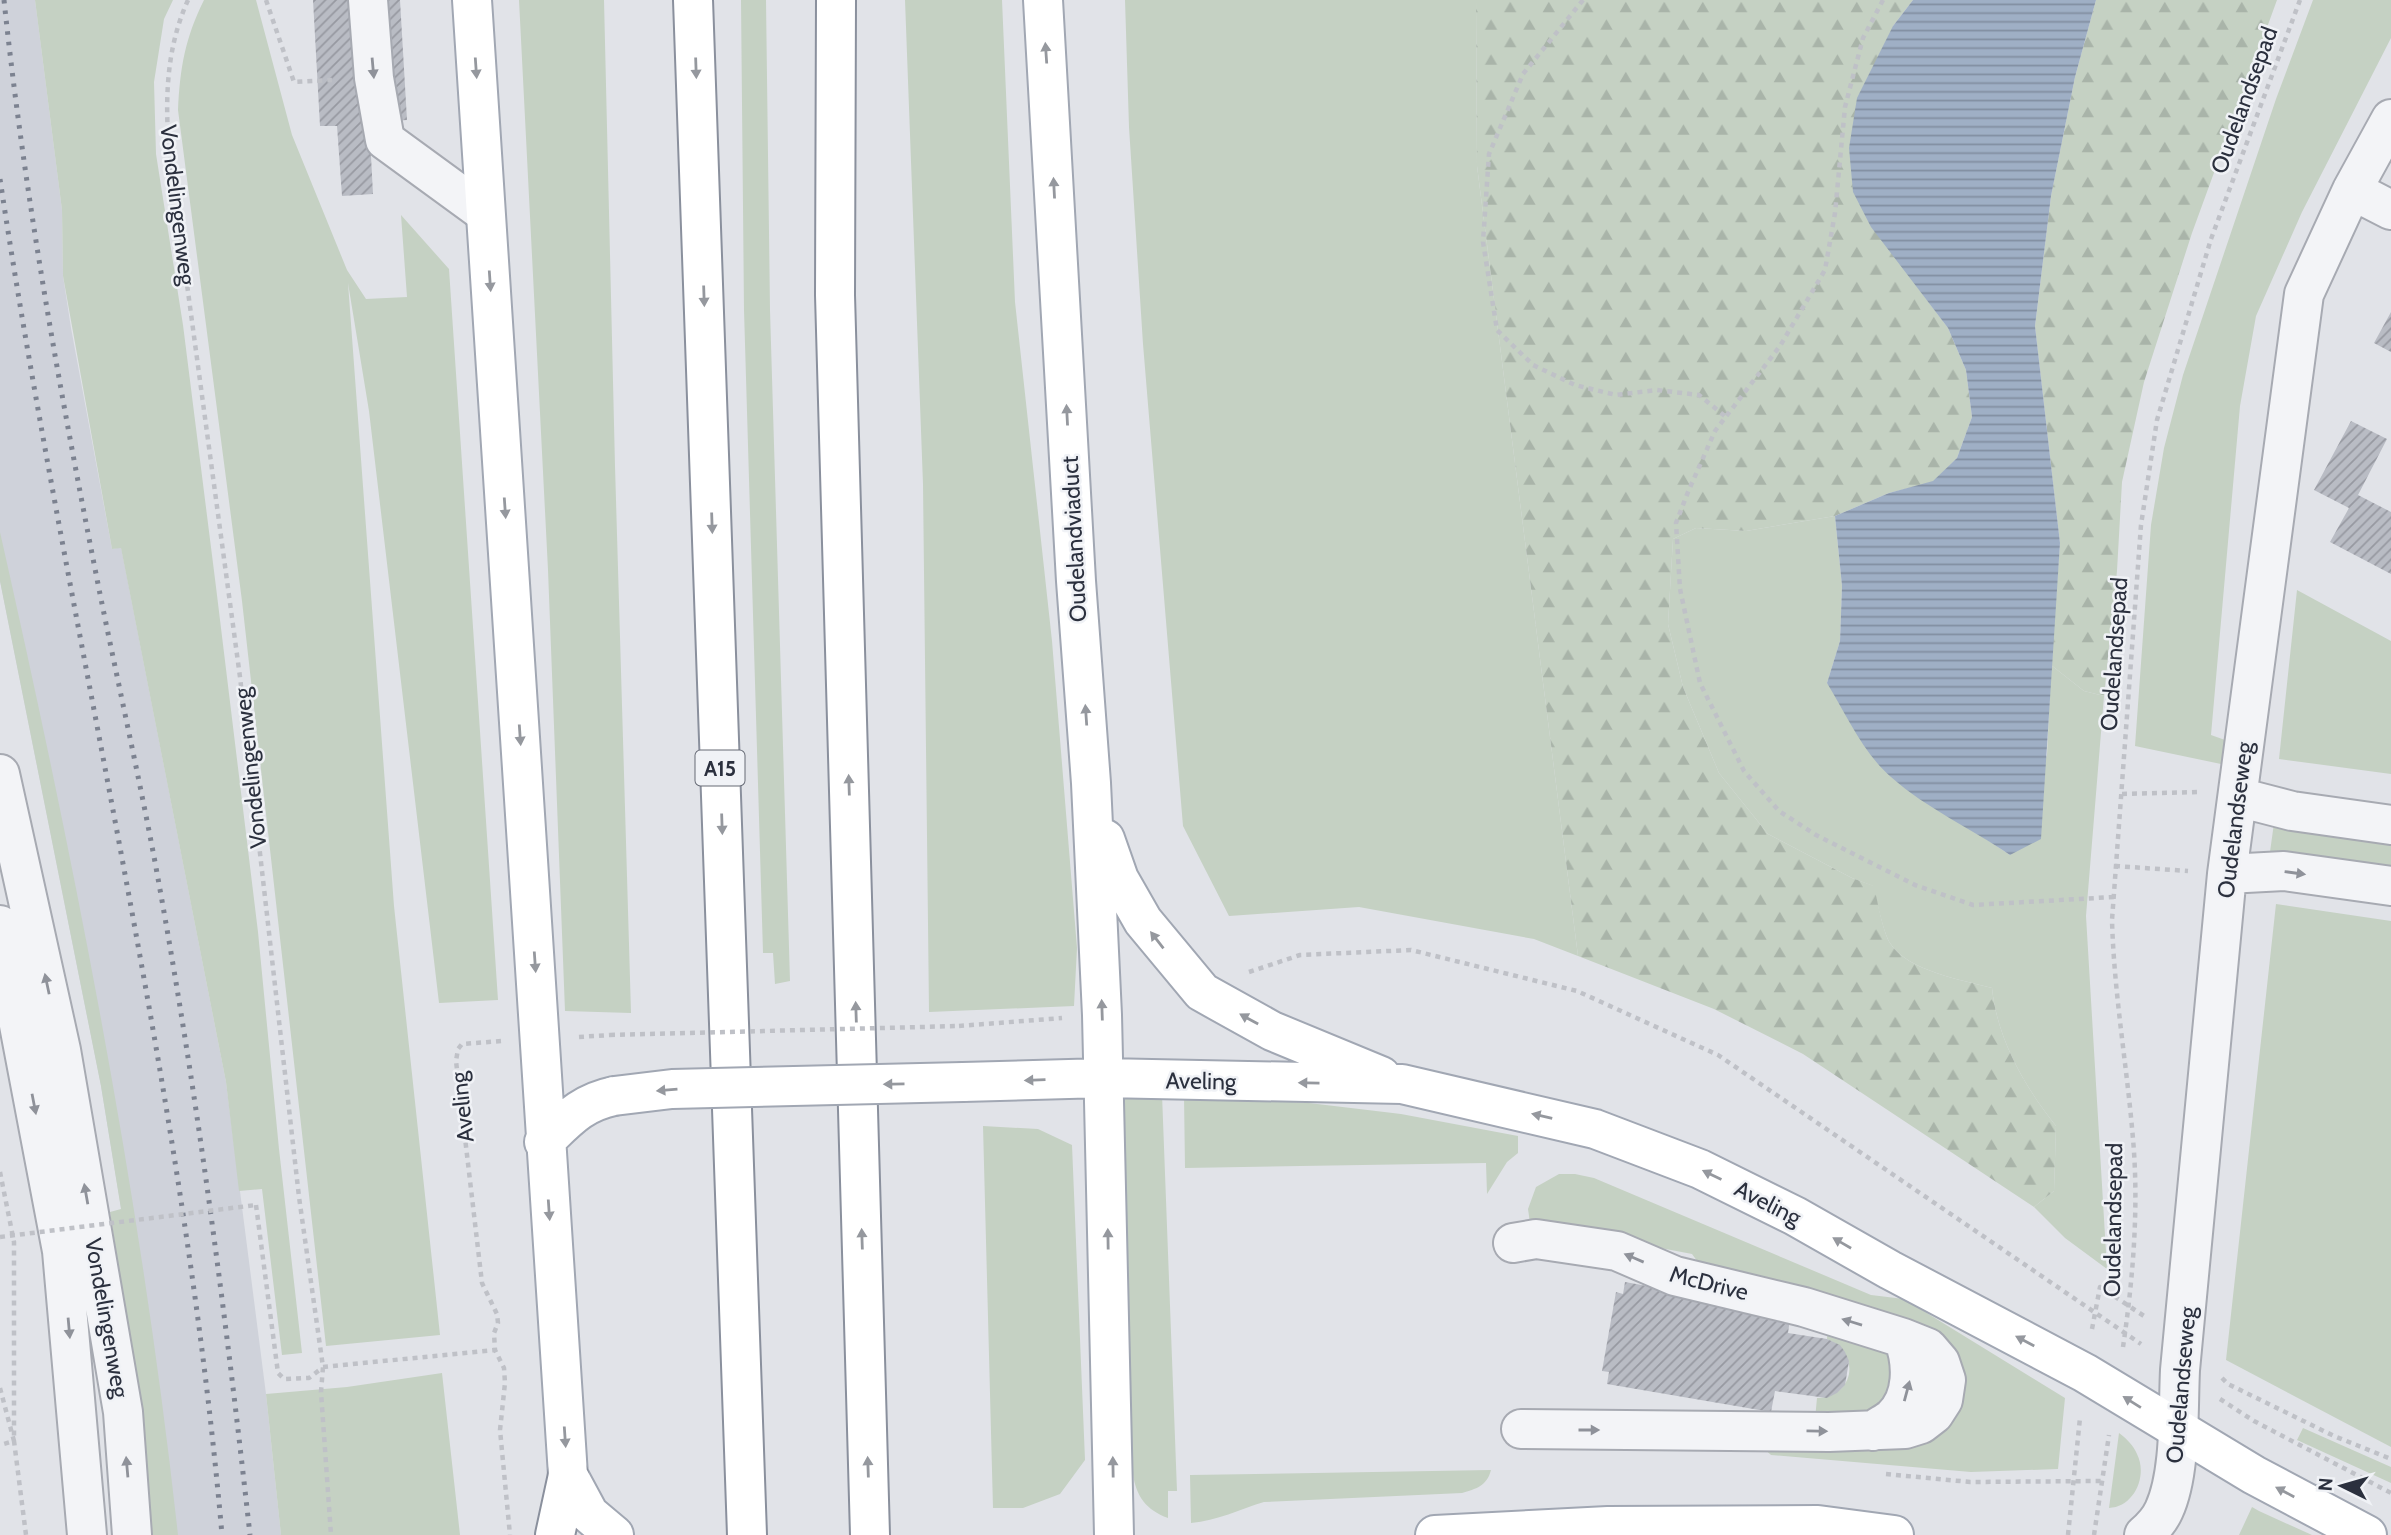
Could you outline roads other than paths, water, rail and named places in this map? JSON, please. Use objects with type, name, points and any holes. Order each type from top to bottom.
[{"type":"main road","points":[[472,0],[540,1039],[544,1142],[568,1475],[555,1535]]},
{"type":"main road","name":"A15","points":[[693,0],[747,1535]]},
{"type":"main road","points":[[836,0],[835,295],[870,1535]]},
{"type":"main road","name":"Oudelandviaduct","points":[[1043,0],[1076,581],[1091,783],[1104,1078]]},
{"type":"main road","points":[[1091,783],[1106,842],[1119,879],[1143,921],[1202,992],[1272,1031],[1402,1084]]},
{"type":"main road","points":[[1104,1078],[1114,1535]]},
{"type":"main road","name":"Aveling","points":[[544,1142],[576,1111],[594,1100],[672,1089],[1104,1078],[1402,1084],[1595,1129],[1700,1169],[1795,1216],[1890,1270],[2085,1373],[2254,1475],[2367,1535]]},
{"type":"main road","points":[[568,1475],[589,1514],[614,1535]]},
{"type":"main road","points":[[1435,1535],[1608,1526],[1818,1525],[1894,1535]]},
{"type":"street","points":[[368,0],[374,78],[385,140],[485,213]]},
{"type":"street","name":"Oudelandseweg","points":[[2144,1535],[2164,1512],[2173,1476],[2180,1370],[2227,874],[2304,294],[2351,190],[2391,119]]},
{"type":"street","points":[[2351,190],[2391,210]]},
{"type":"street","name":"Vondelingenweg","points":[[0,774],[61,1050],[123,1412],[132,1535]]},
{"type":"street","points":[[2238,797],[2292,811],[2391,825]]},
{"type":"street","points":[[2227,874],[2284,871],[2391,886]]},
{"type":"street","name":"Vondelingenweg","points":[[0,925],[62,1251],[87,1535]]},
{"type":"street","name":"McDrive","points":[[1513,1243],[1536,1239],[1617,1251],[1675,1276],[1804,1307],[1903,1338],[1928,1348],[1940,1362],[1946,1380],[1943,1400],[1934,1414],[1905,1429],[1521,1429]]},
{"type":"water","points":[[1913,0],[2096,0],[2075,77],[2051,196],[2035,326],[2060,543],[2041,839],[2010,855],[1919,799],[1891,777],[1863,745],[1827,683],[1840,641],[1842,586],[1835,516],[1889,493],[1933,481],[1957,458],[1972,417],[1966,370],[1948,328],[1871,227],[1853,192],[1849,148],[1857,98],[1893,26]]},
{"type":"railway","points":[[4,0],[22,149],[58,372],[155,862],[184,1029],[220,1282],[250,1535]]},
{"type":"railway","points":[[0,179],[27,349],[122,856],[180,1194],[204,1364],[222,1535]]}]
